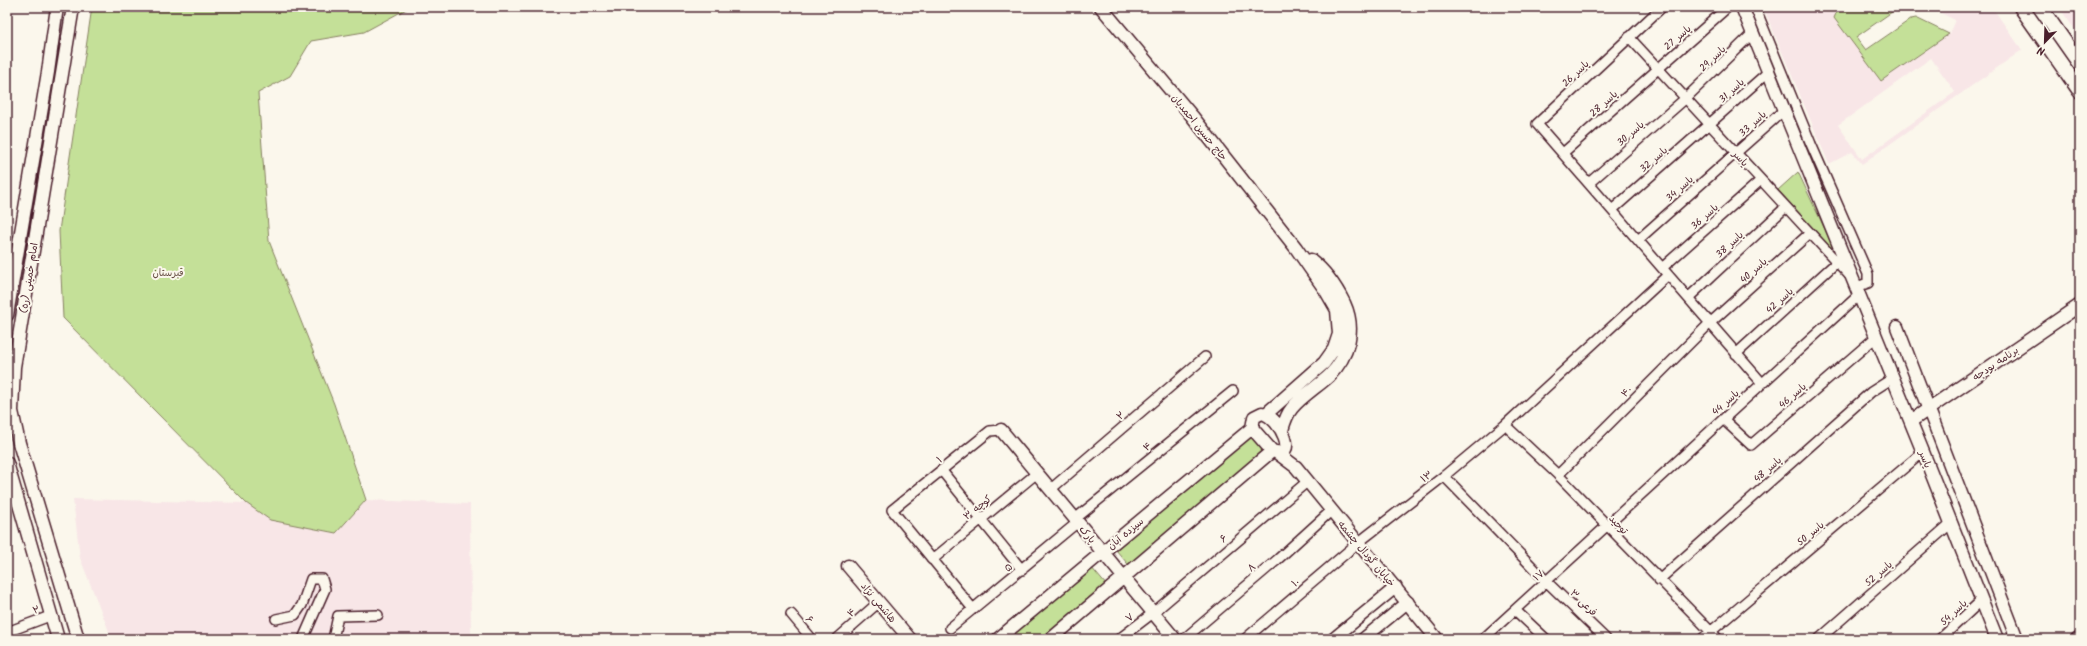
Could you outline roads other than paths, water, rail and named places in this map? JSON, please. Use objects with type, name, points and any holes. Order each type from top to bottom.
[{"type":"main road","name":"امام خمینی (ره)","points":[[7,316],[48,72],[57,7]]},
{"type":"main road","name":"امام خمینی (ره)","points":[[73,7],[14,367],[12,411],[18,443],[78,639]]},
{"type":"main road","name":"حاج حسین احمدیان","points":[[1101,7],[1192,116],[1296,248],[1326,291],[1337,310],[1339,334],[1334,349],[1324,363],[1266,414]]},
{"type":"main road","name":"یاسر","points":[[1742,7],[1767,72],[1784,110],[1911,421],[1950,524],[1982,600],[1995,638]]},
{"type":"main road","points":[[2021,7],[2080,91]]},
{"type":"main road","points":[[2040,7],[2080,64]]},
{"type":"main road","name":"حاج حسین احمدیان","points":[[1282,430],[1291,409],[1338,365],[1346,352],[1350,334],[1348,312],[1332,282],[1316,264],[1296,248]]},
{"type":"main road","points":[[11,287],[26,289]]},
{"type":"main road","name":"برنامه بودجه","points":[[1911,421],[2080,305]]},
{"type":"main road","name":"یاسر","points":[[1897,327],[2017,639]]},
{"type":"main road","name":"سیزده آبان","points":[[998,639],[1252,428],[1254,417],[1262,413],[1266,414]]},
{"type":"main road","points":[[1266,414],[1282,430],[1296,467]]},
{"type":"main road","points":[[1252,428],[1274,452],[1296,467]]},
{"type":"main road","name":"پارک","points":[[1001,430],[1175,639]]},
{"type":"main road","points":[[1051,639],[1274,452],[1285,449],[1287,444]]},
{"type":"main road","points":[[7,463],[50,616],[58,639]]},
{"type":"main road","name":"خیابان گودال چشمه","points":[[1296,467],[1438,639]]},
{"type":"main road","points":[[1969,569],[1988,562]]},
{"type":"main road","name":"هاشمی نژاد","points":[[848,566],[910,639]]},
{"type":"street","name":"یاسر 26","points":[[1563,153],[1537,124],[1662,7]]},
{"type":"street","name":"یاسر 27","points":[[1657,68],[1728,7]]},
{"type":"street","name":"یاسر 44","points":[[1606,526],[1762,383],[1856,287],[1868,283],[1868,274],[1811,144],[1755,7]]},
{"type":"street","name":"یاسر 29","points":[[1686,98],[1753,34]]},
{"type":"street","name":"یاسر","points":[[1629,37],[1837,262],[1856,287]]},
{"type":"street","name":"یاسر 28","points":[[1563,153],[1657,68]]},
{"type":"street","name":"یاسر 31","points":[[1709,124],[1767,72]]},
{"type":"street","name":"یاسر 30","points":[[1589,183],[1686,98]]},
{"type":"street","name":"یاسر 33","points":[[1736,153],[1784,110]]},
{"type":"street","name":"یاسر 32","points":[[1612,210],[1709,124]]},
{"type":"street","points":[[1563,153],[1762,383]]},
{"type":"street","name":"یاسر 34","points":[[1638,240],[1736,153]]},
{"type":"street","name":"یاسر 36","points":[[1505,425],[1761,180]]},
{"type":"street","name":"یاسر 38","points":[[1688,298],[1786,207]]},
{"type":"street","name":"یاسر 40","points":[[1710,324],[1810,233]]},
{"type":"street","name":"یاسر 42","points":[[1736,354],[1837,262]]},
{"type":"street","name":"۴۰","points":[[1558,475],[1710,324]]},
{"type":"street","name":"یاسر 46","points":[[1723,419],[1751,445],[1876,337]]},
{"type":"street","name":"۲","points":[[1051,489],[1205,357]]},
{"type":"street","name":"یاسر 48","points":[[1659,580],[1871,392],[1893,378]]},
{"type":"street","name":"۴","points":[[1077,521],[1233,391]]},
{"type":"street","name":"توحید","points":[[1505,425],[1558,475],[1606,526],[1718,639]]},
{"type":"street","name":"۱۳","points":[[1358,542],[1444,476],[1505,425]]},
{"type":"street","name":"۱","points":[[932,560],[892,510],[990,431],[1001,430]]},
{"type":"street","name":"یاسر 50","points":[[1702,639],[1923,452]]},
{"type":"street","points":[[942,471],[1022,570]]},
{"type":"street","name":"کوچه ۳","points":[[932,560],[980,518],[1037,473]]},
{"type":"street","name":"فرعی ۳","points":[[1444,476],[1547,582],[1606,639]]},
{"type":"street","name":"۶","points":[[1153,613],[1308,481]]},
{"type":"street","name":"۸","points":[[1184,639],[1277,560],[1332,510]]},
{"type":"street","name":"۵","points":[[950,628],[1022,570],[1077,521]]},
{"type":"street","name":"یاسر 52","points":[[1819,639],[1950,524]]},
{"type":"street","name":"۱۷","points":[[1483,639],[1547,582],[1606,526]]},
{"type":"street","name":"۱۰","points":[[1245,639],[1358,542]]},
{"type":"street","points":[[932,560],[973,609]]},
{"type":"street","points":[[276,619],[295,615],[302,605],[311,579],[322,579],[325,589],[303,639]]},
{"type":"street","points":[[1333,639],[1396,587]]},
{"type":"street","name":"یاسر 54","points":[[1940,639],[1982,600]]},
{"type":"street","name":"۴","points":[[837,639],[879,602]]},
{"type":"street","points":[[1363,639],[1408,602]]},
{"type":"street","points":[[1515,610],[1543,638]]},
{"type":"street","name":"۷","points":[[1119,639],[1153,613]]},
{"type":"street","name":"۶","points":[[791,614],[812,639]]},
{"type":"street","points":[[333,639],[338,616],[378,615]]},
{"type":"street","name":"۲","points":[[7,632],[50,616]]},
{"type":"park label","name":"قبرستان","points":[[168,272]]}]
